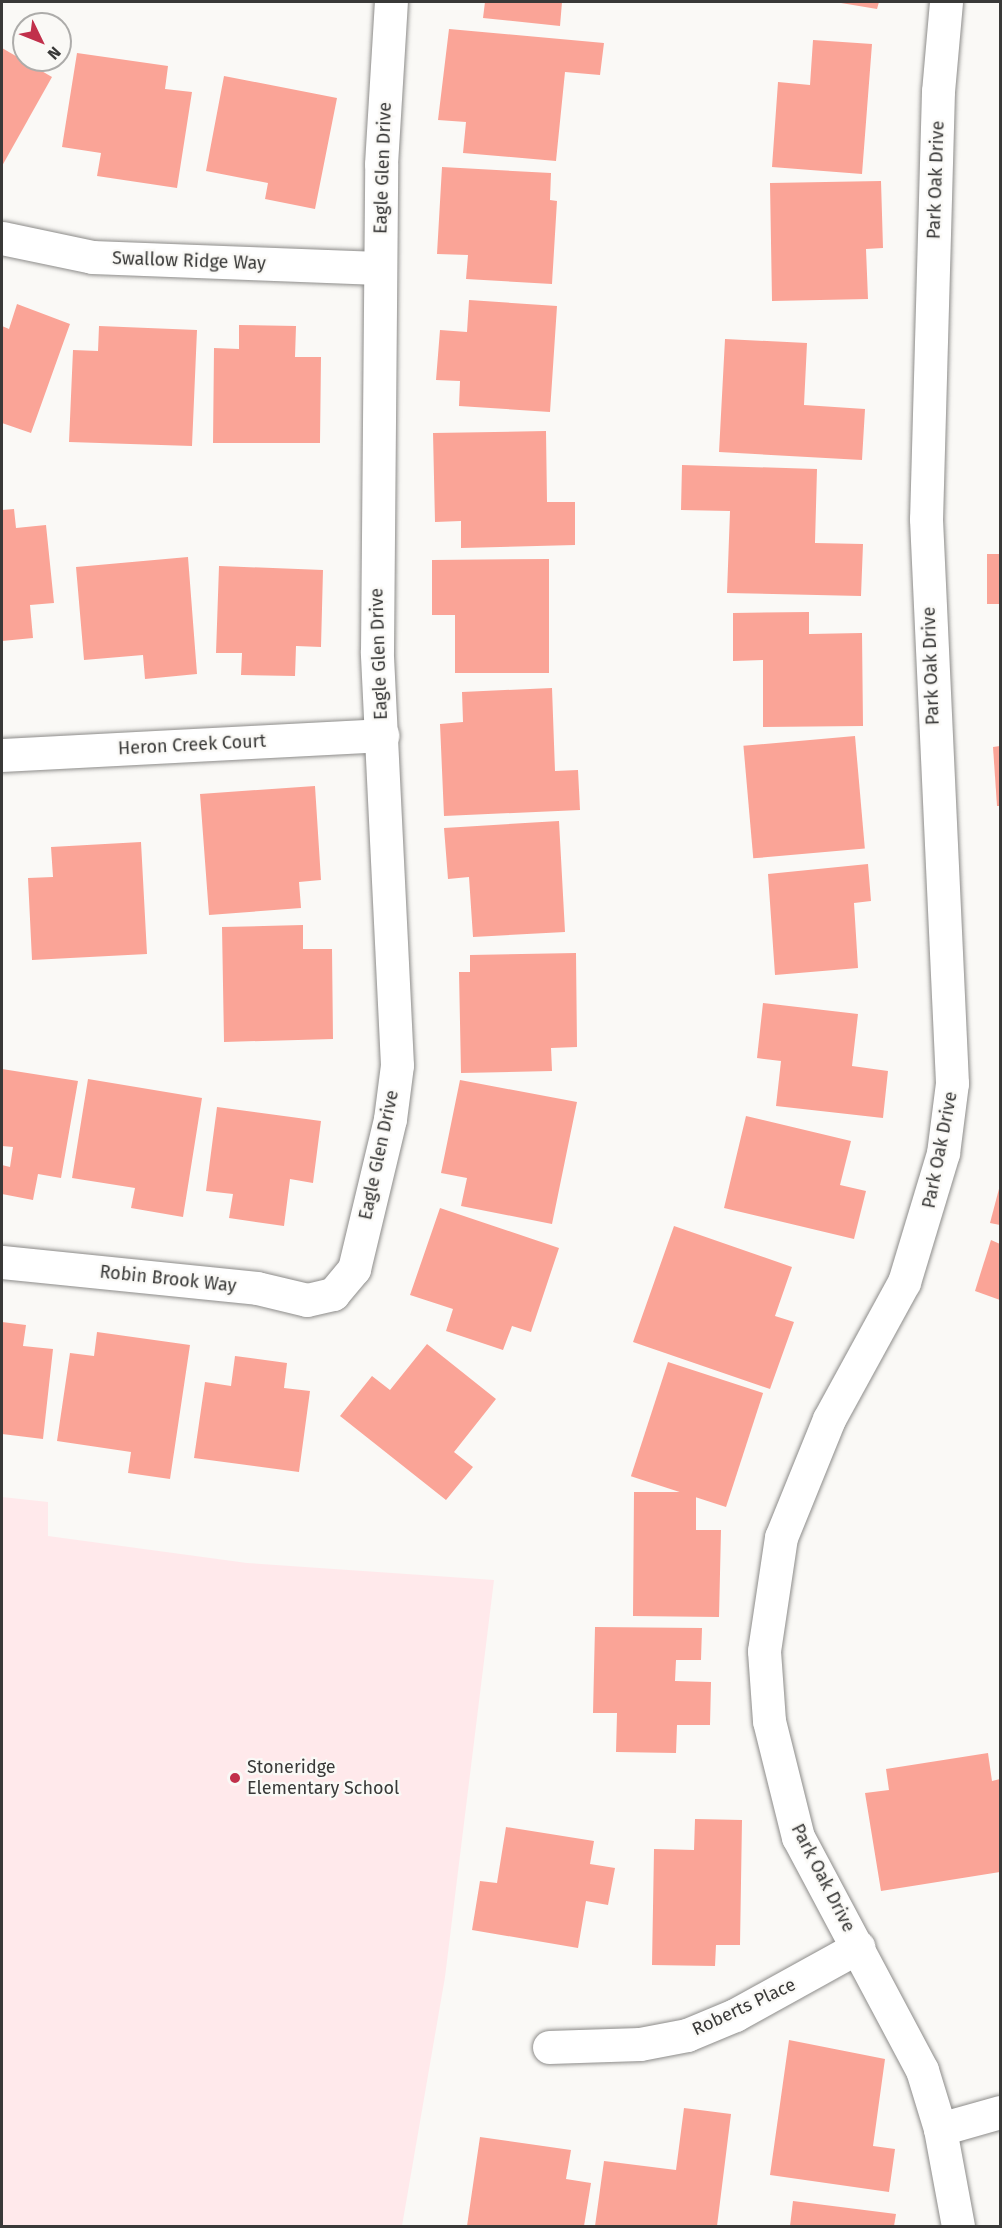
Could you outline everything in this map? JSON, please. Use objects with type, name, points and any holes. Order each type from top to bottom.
[{"type":"street","name":"Eagle Glen Drive","points":[[333,1294],[354,1269],[390,1119],[397,1065],[376,651],[379,268],[391,2]]},
{"type":"street","name":"Park Oak Drive","points":[[946,2],[938,91],[926,519],[952,1083],[943,1153],[904,1282],[825,1428],[781,1537],[764,1651],[769,1720],[798,1837],[898,2016],[940,2129],[958,2226]]},
{"type":"street","name":"Swallow Ridge Way","points":[[2,238],[92,257],[379,268]]},
{"type":"street","name":"Heron Creek Court","points":[[2,754],[382,735]]},
{"type":"street","name":"Robin Brook Way","points":[[2,1262],[257,1288],[307,1300],[333,1294]]},
{"type":"street","name":"Roberts Place","points":[[549,2046],[640,2044],[687,2035],[735,2015],[858,1947]]},
{"type":"street","points":[[940,2129],[1000,2112]]},
{"type":"shaded area","name":"Stoneridge Elementary School","points":[[2,1497],[48,1502],[48,1536],[247,1563],[494,1580],[445,1977],[402,2226],[2,2226]]},
{"type":"building","points":[[485,2],[562,2],[560,26],[483,18]]},
{"type":"building","points":[[835,2],[879,2],[877,9]]},
{"type":"building","points":[[449,29],[604,43],[600,75],[565,72],[556,161],[463,153],[466,122],[438,120]]},
{"type":"building","points":[[813,40],[872,44],[862,174],[772,167],[778,82],[810,85]]},
{"type":"building","points":[[2,48],[12,54],[12,72],[43,72],[52,77],[2,166]]},
{"type":"building","points":[[77,53],[168,66],[165,89],[192,92],[177,188],[97,176],[101,153],[62,147]]},
{"type":"building","points":[[224,76],[337,98],[315,209],[265,199],[268,183],[206,171]]},
{"type":"building","points":[[442,167],[551,173],[550,200],[557,201],[552,284],[466,279],[468,255],[437,254]]},
{"type":"building","points":[[881,181],[883,248],[866,249],[868,299],[772,301],[770,183]]},
{"type":"building","points":[[469,300],[557,306],[550,412],[459,406],[460,381],[436,380],[440,330],[467,332]]},
{"type":"building","points":[[17,304],[70,324],[31,433],[2,423],[2,326],[9,329]]},
{"type":"building","points":[[239,325],[296,326],[295,357],[321,357],[320,443],[213,443],[214,348],[239,349]]},
{"type":"building","points":[[99,326],[197,330],[192,446],[69,442],[73,350],[98,351]]},
{"type":"building","points":[[725,339],[807,343],[804,405],[865,409],[862,460],[719,452]]},
{"type":"building","points":[[546,431],[547,502],[575,502],[575,545],[461,548],[461,521],[435,522],[433,433]]},
{"type":"building","points":[[682,465],[817,469],[815,543],[863,544],[861,596],[727,593],[730,511],[681,510]]},
{"type":"building","points":[[14,509],[16,528],[46,525],[54,603],[30,605],[33,638],[2,641],[2,510]]},
{"type":"building","points":[[987,554],[1000,554],[1000,604],[987,604]]},
{"type":"building","points":[[188,557],[197,674],[145,679],[143,655],[84,660],[76,567]]},
{"type":"building","points":[[549,559],[549,673],[455,673],[455,615],[432,615],[432,560]]},
{"type":"building","points":[[219,566],[323,570],[321,647],[296,646],[295,676],[241,675],[242,653],[216,653]]},
{"type":"building","points":[[809,612],[809,634],[862,633],[863,726],[763,727],[763,660],[733,661],[733,613]]},
{"type":"building","points":[[552,688],[555,771],[578,770],[580,810],[444,816],[440,724],[463,722],[462,692]]},
{"type":"building","points":[[855,736],[865,849],[753,858],[743,746]]},
{"type":"building","points":[[1000,746],[1000,806],[997,806],[993,747]]},
{"type":"building","points":[[315,786],[321,880],[299,882],[301,908],[209,915],[200,794]]},
{"type":"building","points":[[559,821],[565,932],[473,937],[469,877],[448,879],[444,828]]},
{"type":"building","points":[[141,842],[147,954],[32,960],[28,878],[53,877],[51,847]]},
{"type":"building","points":[[868,864],[871,901],[854,903],[858,968],[775,975],[768,874]]},
{"type":"building","points":[[303,925],[303,949],[332,949],[333,1039],[224,1042],[222,927]]},
{"type":"building","points":[[576,953],[577,1047],[551,1048],[552,1071],[461,1073],[459,972],[470,972],[470,955]]},
{"type":"building","points":[[763,1003],[858,1014],[852,1066],[888,1071],[883,1118],[776,1106],[781,1061],[757,1058]]},
{"type":"building","points":[[2,1069],[78,1081],[61,1178],[38,1174],[33,1200],[2,1194],[2,1165],[10,1167],[13,1147],[2,1146]]},
{"type":"building","points":[[88,1079],[202,1098],[183,1217],[131,1208],[135,1188],[72,1178]]},
{"type":"building","points":[[460,1080],[577,1102],[552,1224],[461,1206],[467,1178],[441,1173]]},
{"type":"building","points":[[217,1107],[321,1121],[313,1183],[290,1179],[284,1226],[229,1218],[233,1194],[206,1191]]},
{"type":"building","points":[[746,1116],[851,1141],[840,1185],[866,1191],[854,1239],[724,1208]]},
{"type":"building","points":[[1000,1185],[1000,1225],[990,1223]]},
{"type":"building","points":[[440,1208],[559,1248],[531,1332],[512,1326],[503,1350],[446,1331],[453,1309],[410,1295]]},
{"type":"building","points":[[674,1226],[792,1267],[775,1316],[794,1322],[770,1389],[633,1342]]},
{"type":"building","points":[[991,1240],[1000,1244],[1000,1300],[975,1291]]},
{"type":"building","points":[[2,1322],[26,1325],[23,1346],[53,1349],[43,1439],[2,1434]]},
{"type":"building","points":[[97,1332],[190,1345],[170,1479],[128,1473],[131,1452],[57,1441],[70,1353],[94,1356]]},
{"type":"building","points":[[427,1344],[496,1399],[454,1452],[473,1467],[446,1500],[340,1416],[372,1376],[390,1390]]},
{"type":"building","points":[[235,1356],[287,1363],[284,1388],[310,1391],[299,1472],[194,1458],[205,1382],[231,1386]]},
{"type":"building","points":[[668,1362],[763,1393],[726,1507],[631,1476]]},
{"type":"building","points":[[634,1492],[696,1492],[696,1530],[721,1530],[719,1617],[633,1616]]},
{"type":"building","points":[[595,1627],[702,1628],[701,1660],[676,1660],[675,1681],[711,1682],[710,1725],[677,1725],[676,1753],[616,1752],[617,1713],[593,1713]]},
{"type":"building","points":[[988,1753],[992,1781],[1000,1779],[1000,1872],[881,1891],[865,1793],[889,1790],[886,1769]]},
{"type":"building","points":[[695,1819],[742,1820],[740,1945],[716,1945],[715,1966],[652,1965],[654,1849],[694,1850]]},
{"type":"building","points":[[506,1827],[594,1841],[590,1864],[615,1868],[608,1905],[586,1901],[578,1948],[472,1930],[480,1881],[497,1883]]},
{"type":"building","points":[[789,2040],[885,2059],[873,2146],[895,2149],[889,2192],[770,2175]]},
{"type":"building","points":[[684,2108],[731,2114],[717,2226],[595,2226],[604,2161],[676,2170]]},
{"type":"building","points":[[480,2137],[571,2150],[566,2179],[591,2183],[584,2226],[467,2226]]},
{"type":"building","points":[[793,2201],[896,2214],[894,2226],[790,2226]]},
{"type":"place","name":"Stoneridge Elementary School","points":[[235,1778]]}]
